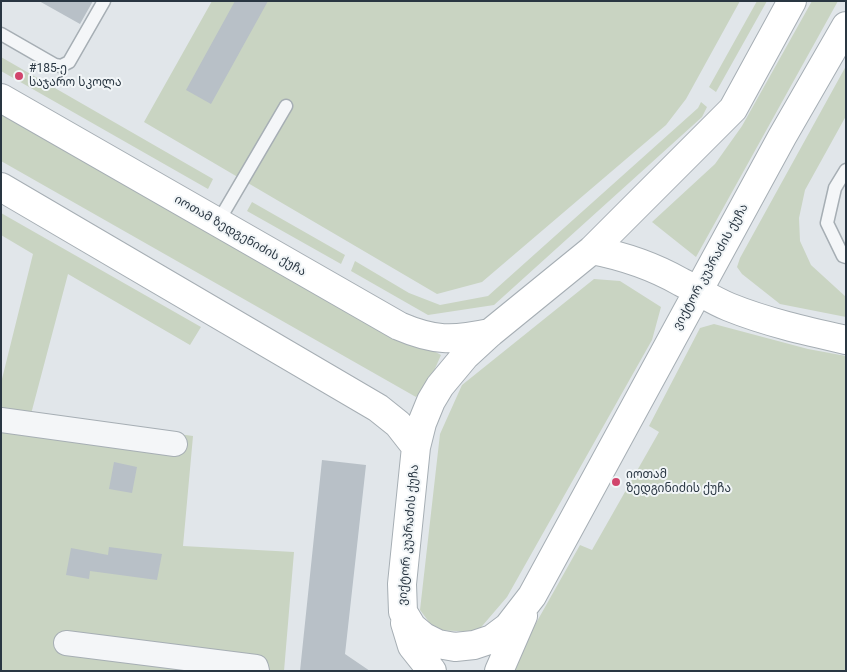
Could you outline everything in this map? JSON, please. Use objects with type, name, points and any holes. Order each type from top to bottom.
[{"type":"main road","name":"ვიქტორ კუპრაძის ქუჩა","points":[[792,1],[733,109],[592,250],[490,333],[465,356],[440,386],[422,423],[416,447],[402,584],[403,612],[412,627],[424,638],[438,644],[456,648],[474,645],[492,638],[508,627],[532,596],[782,137],[846,26]]},
{"type":"main road","name":"იოთამ ზედგენიძის ქუჩა","points":[[1,98],[398,326],[422,336],[455,339],[490,333]]},
{"type":"main road","points":[[1,187],[378,408],[398,424],[416,447]]},
{"type":"main road","points":[[592,250],[642,263],[729,307],[795,328],[846,340]]},
{"type":"main road","points":[[499,671],[532,596]]},
{"type":"main road","points":[[403,612],[412,646],[432,671]]},
{"type":"street","points":[[1,420],[175,444]]},
{"type":"street","points":[[66,643],[256,667],[257,671]]},
{"type":"lane","points":[[1,34],[55,65],[61,66],[70,62],[104,1]]},
{"type":"lane","points":[[218,222],[286,106]]},
{"type":"lane","points":[[846,170],[835,188],[827,223],[843,256],[846,257]]},
{"type":"green space","points":[[212,1],[740,1],[686,99],[666,125],[482,282],[437,294],[144,122]]},
{"type":"green space","points":[[757,1],[767,1],[716,92],[709,87]]},
{"type":"green space","points":[[812,1],[838,1],[696,257],[652,222],[715,164],[742,126]]},
{"type":"green space","points":[[1,57],[213,179],[208,189],[1,71]]},
{"type":"green space","points":[[846,66],[846,116],[805,190],[799,218],[800,241],[811,265],[846,297],[846,317],[780,304],[742,274],[737,267],[740,258]]},
{"type":"green space","points":[[701,102],[707,107],[702,117],[494,305],[428,315],[351,271],[355,261],[409,293],[440,305],[488,296],[698,108]]},
{"type":"green space","points":[[1,109],[441,355],[430,380],[416,397],[1,161]]},
{"type":"green space","points":[[252,202],[345,255],[341,264],[247,211]]},
{"type":"green space","points":[[1,213],[201,327],[190,345],[68,274],[31,414],[193,436],[183,546],[294,552],[284,671],[1,671],[1,383],[33,254],[1,235]]},
{"type":"green space","points":[[594,279],[620,281],[661,307],[652,340],[507,597],[477,632],[435,630],[420,610],[440,434],[462,385]]},
{"type":"green space","points":[[714,324],[808,349],[846,356],[846,671],[509,671],[580,545],[592,550],[659,432],[649,426],[700,328]]},
{"type":"building","points":[[39,1],[93,1],[80,24]]},
{"type":"building","points":[[235,1],[268,1],[211,104],[186,90]]},
{"type":"building","points":[[322,460],[366,465],[345,654],[370,671],[300,671]]},
{"type":"building","points":[[114,462],[137,467],[132,493],[109,489]]},
{"type":"building","points":[[109,547],[162,554],[157,580],[90,571],[89,579],[66,575],[71,548],[108,555]]},
{"type":"place","name":"#185-ე საჯარო სკოლა","points":[[19,76]]},
{"type":"place","name":"იოთამ ზედგინიძის ქუჩა","points":[[616,482]]}]
